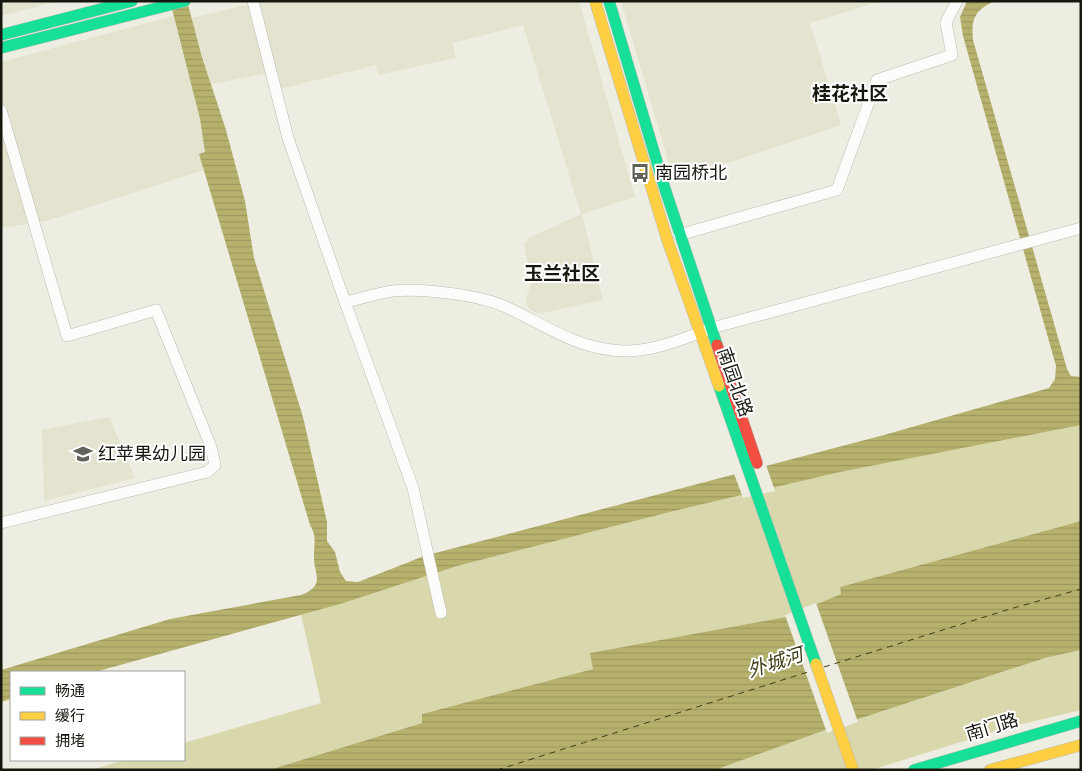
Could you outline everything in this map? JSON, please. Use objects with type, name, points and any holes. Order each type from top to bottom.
[{"type":"main road","points":[[1,48],[184,1]]},
{"type":"main road","name":"南园北路","points":[[595,1],[652,193],[699,333],[747,450],[864,770]]},
{"type":"main road","name":"南园北路","points":[[609,1],[679,235],[712,328],[747,450],[853,770]]},
{"type":"main road","points":[[1,35],[129,2],[133,14]]},
{"type":"main road","name":"南门路","points":[[922,769],[1081,721]]},
{"type":"main road","points":[[990,770],[1081,745]]},
{"type":"street","points":[[253,1],[288,138],[413,488],[441,613]]},
{"type":"street","points":[[679,235],[837,190],[877,80],[952,55],[946,22],[957,1]]},
{"type":"street","points":[[1,110],[67,336],[156,310],[211,448],[215,465],[206,472],[1,523]]},
{"type":"street","points":[[345,302],[393,291],[464,296],[505,306],[546,329],[586,345],[613,351],[652,348],[712,328],[1036,242],[1081,228]]},
{"type":"shaded area","points":[[1,1],[59,1],[1,16]]},
{"type":"shaded area","points":[[264,1],[579,1],[635,197],[582,214],[603,300],[538,314],[528,308],[526,298],[532,281],[524,244],[529,238],[581,214],[523,25],[453,43],[456,58],[378,75],[376,65],[276,90],[270,73],[211,84],[191,18]]},
{"type":"shaded area","points":[[621,1],[878,2],[810,23],[841,125],[674,181]]},
{"type":"shaded area","points":[[173,16],[200,119],[205,152],[199,154],[204,170],[46,221],[1,228],[1,62]]},
{"type":"shaded area","name":"红苹果幼儿园","points":[[109,417],[135,478],[44,501],[42,430]]},
{"type":"shaded area","points":[[1081,425],[1081,521],[840,587],[841,594],[786,617],[591,653],[593,669],[422,714],[422,723],[269,770],[91,770],[122,761],[185,761],[185,743],[321,703],[301,614],[457,566],[678,510],[839,472]]},
{"type":"shaded area","points":[[1081,650],[1081,710],[1006,728],[871,770],[715,770],[828,729],[1045,658]]},
{"type":"water","points":[[170,1],[187,1],[202,57],[226,130],[245,201],[254,258],[303,417],[327,522],[327,541],[335,552],[340,572],[346,581],[358,582],[424,556],[884,435],[1049,388],[1055,379],[1056,366],[963,36],[960,17],[967,1],[995,1],[979,11],[976,16],[973,26],[973,40],[1067,369],[1071,376],[1081,377],[1081,425],[840,472],[678,510],[457,566],[340,604],[99,671],[10,671],[10,699],[1,702],[1,670],[170,619],[301,595],[314,587],[316,583],[314,533],[310,525],[199,154],[205,152],[200,119]]},
{"type":"water","name":"外城河","points":[[1081,521],[1081,650],[1045,658],[828,729],[715,770],[269,770],[422,723],[422,714],[593,669],[590,653],[786,617],[841,594],[840,587]]},
{"type":"pier","points":[[765,462],[775,491],[743,498],[733,471]]},
{"type":"pier","points":[[816,603],[858,722],[827,733],[785,615]]},
{"type":"ferry route","points":[[824,667],[1081,589]]},
{"type":"ferry route","points":[[497,770],[811,671]]},
{"type":"traffic: fast","points":[[1,35],[132,1]]},
{"type":"traffic: fast","points":[[1,48],[185,1]]},
{"type":"traffic: fast","points":[[609,1],[665,189],[717,345]]},
{"type":"traffic: fast","points":[[719,386],[816,664]]},
{"type":"traffic: fast","points":[[914,770],[1081,721]]},
{"type":"traffic: slow","points":[[595,1],[667,239],[719,386]]},
{"type":"traffic: slow","points":[[816,664],[853,770]]},
{"type":"traffic: slow","points":[[990,770],[1081,745]]},
{"type":"traffic: jam","points":[[717,345],[757,463]]},
{"type":"place","name":"南园桥北","points":[[640,173]]},
{"type":"place","name":"红苹果幼儿园","points":[[83,454]]},
{"type":"district","name":"桂花社区","points":[[850,93]]},
{"type":"district","name":"玉兰社区","points":[[562,273]]}]
